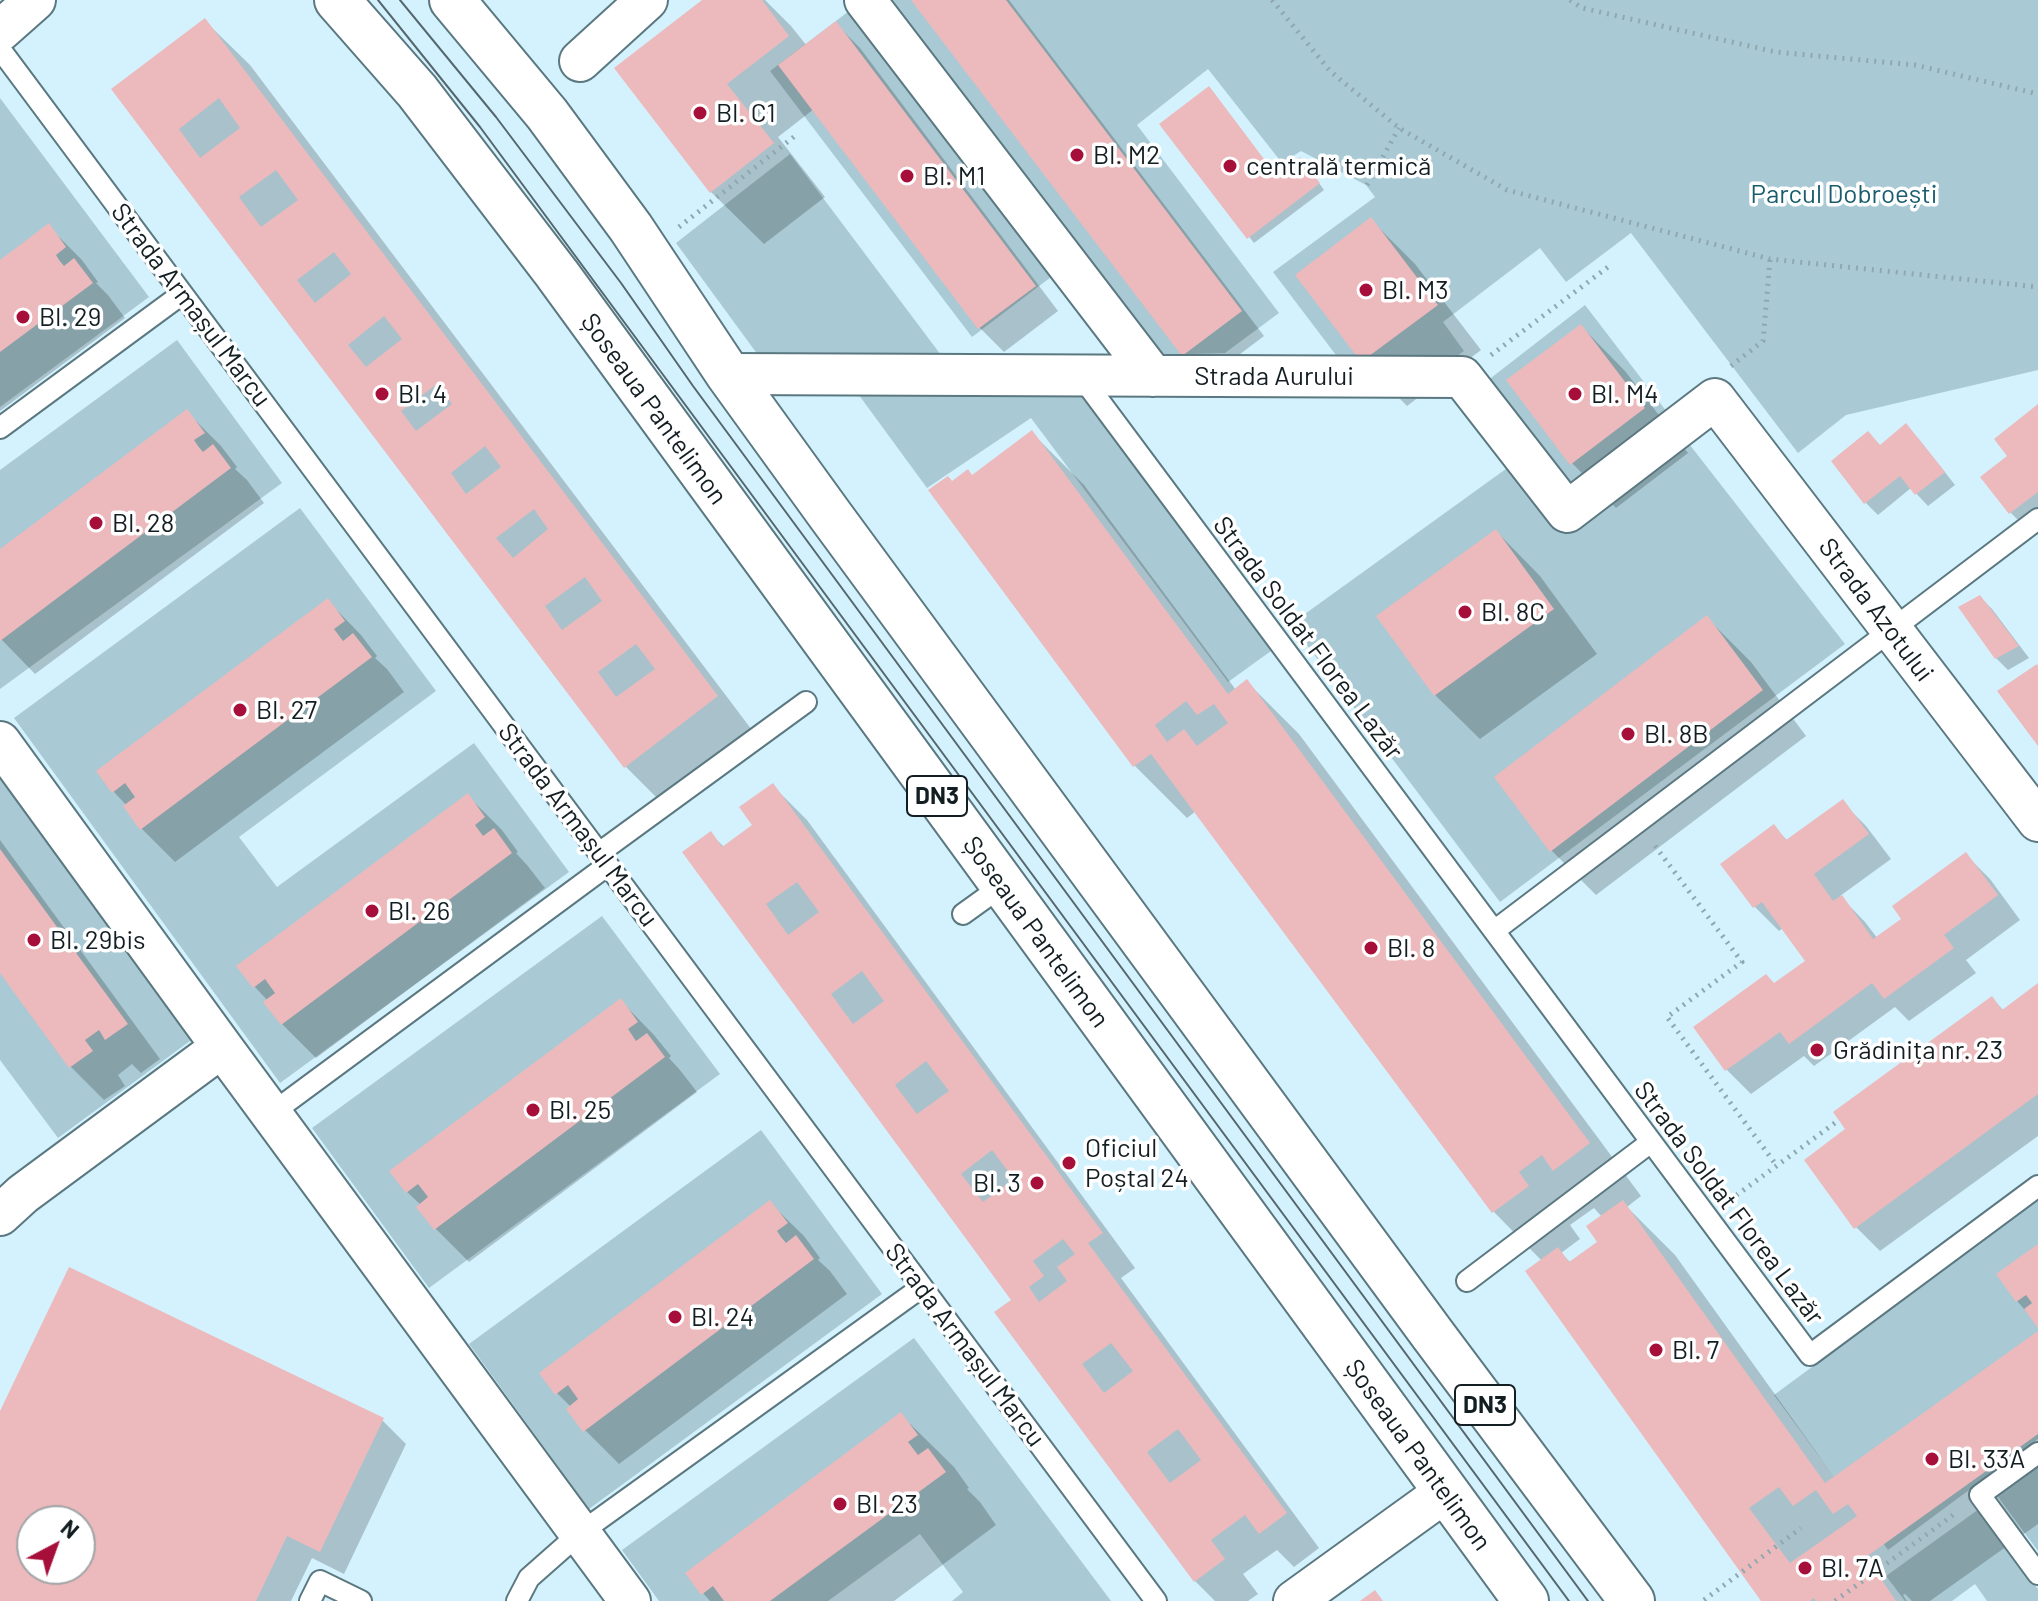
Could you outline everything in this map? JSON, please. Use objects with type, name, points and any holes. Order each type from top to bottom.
[{"type":"main road","name":"Șoseaua Pantelimon","points":[[337,0],[381,48],[479,170],[1526,1601]]},
{"type":"main road","name":"DN3","points":[[452,0],[547,114],[647,252],[728,374],[1433,1335],[1632,1601]]},
{"type":"street","points":[[0,31],[35,0]]},
{"type":"street","points":[[580,61],[647,0]]},
{"type":"street","points":[[865,0],[1153,376]]},
{"type":"street","name":"Strada Aurului","points":[[728,374],[1462,377]]},
{"type":"street","points":[[1462,377],[1567,512],[1721,383]]},
{"type":"street","name":"Strada Azotului","points":[[1721,383],[1891,629],[2038,821]]},
{"type":"street","points":[[0,742],[630,1601]]},
{"type":"street","points":[[0,1215],[23,1194],[222,1047]]},
{"type":"street","points":[[1294,1601],[1445,1492]]},
{"type":"lane","name":"Strada Armașul Marcu","points":[[0,49],[1156,1601]]},
{"type":"lane","points":[[0,428],[182,294]]},
{"type":"lane","name":"Strada Soldat Florea Lazăr","points":[[1080,375],[1810,1355],[2038,1186]]},
{"type":"lane","points":[[1494,931],[2038,519]]},
{"type":"lane","points":[[272,1113],[806,702]]},
{"type":"lane","points":[[963,914],[1002,886]]},
{"type":"lane","points":[[1467,1281],[1651,1142]]},
{"type":"lane","points":[[517,1601],[529,1578],[580,1533],[922,1287]]},
{"type":"lane","points":[[2038,1453],[1980,1495],[2038,1574]]},
{"type":"lane","points":[[310,1601],[320,1581],[361,1601]]},
{"type":"path","points":[[1272,0],[1330,71],[1399,128],[1507,190],[1770,259],[2038,287]]},
{"type":"path","points":[[1570,0],[1582,8],[1776,52],[1915,65],[2038,94]]},
{"type":"path","points":[[1367,185],[1399,128]]},
{"type":"path","points":[[647,252],[795,136]]},
{"type":"path","points":[[1721,383],[1763,341],[1770,259]]},
{"type":"path","points":[[1462,377],[1612,264]]},
{"type":"path","points":[[1637,823],[1742,962],[1667,1017],[1777,1166]]},
{"type":"path","points":[[1707,1217],[1839,1120]]},
{"type":"path","points":[[1835,1601],[1980,1495]]},
{"type":"path","points":[[1704,1600],[1801,1528]]},
{"type":"green space","name":"Parcul Dobroești","points":[[888,0],[2038,0],[2038,370],[1846,415],[1798,453],[1631,233],[1566,282],[1540,248],[1443,322],[1464,351],[1440,368],[1345,367],[1273,272],[1375,197],[1366,185],[1301,151],[1282,163],[1208,69],[1137,125],[1279,313],[1225,353],[1161,355]]},
{"type":"green space","name":"Bl. M1","points":[[853,8],[1055,274],[972,337],[770,71]]},
{"type":"green space","points":[[0,98],[149,297],[0,407]]},
{"type":"green space","points":[[790,154],[944,359],[758,355],[676,243]]},
{"type":"green space","points":[[1585,305],[1670,416],[1572,491],[1487,381]]},
{"type":"green space","points":[[177,340],[282,483],[0,689],[0,470]]},
{"type":"green space","points":[[1075,386],[1271,651],[1228,682],[1031,418],[927,488],[853,387]]},
{"type":"green space","points":[[1686,440],[1845,644],[1500,902],[1291,624],[1510,466],[1563,532]]},
{"type":"green space","points":[[300,508],[436,691],[239,837],[277,887],[474,743],[569,872],[280,1083],[14,718]]},
{"type":"green space","points":[[0,770],[194,1038],[58,1138],[0,1060]]},
{"type":"green space","points":[[602,916],[720,1074],[429,1288],[312,1128]]},
{"type":"green space","points":[[761,1130],[882,1294],[589,1509],[469,1344]]},
{"type":"green space","points":[[2038,1200],[2038,1439],[1888,1550],[1774,1395]]},
{"type":"green space","points":[[914,1338],[1111,1601],[952,1601],[963,1592],[920,1534],[828,1601],[659,1601],[622,1550]]},
{"type":"green space","points":[[2038,1467],[2038,1551],[1998,1497]]},
{"type":"green space","points":[[1979,1509],[2038,1589],[2038,1601],[1987,1601],[1975,1584],[1952,1601],[1905,1601],[1886,1576]]},
{"type":"building","name":"Bl. C1","points":[[702,0],[762,0],[789,36],[727,84],[774,143],[710,193],[614,68]]},
{"type":"building","name":"Bl. M2","points":[[911,0],[1006,0],[1242,311],[1182,356]]},
{"type":"building","name":"Bl. 4","points":[[205,18],[718,696],[624,768],[111,89]],"holes":[[[219,98],[240,128],[200,158],[179,129]],[[276,170],[298,200],[261,227],[239,197]],[[334,252],[351,274],[315,303],[297,280]],[[384,316],[402,339],[366,367],[348,345]],[[437,384],[452,404],[416,431],[401,411]],[[485,446],[501,467],[466,494],[451,473]],[[534,509],[548,529],[513,558],[496,538]],[[585,577],[602,601],[562,630],[545,606]],[[636,644],[655,669],[616,697],[598,672]]]},
{"type":"building","name":"Bl. M1","points":[[836,21],[1036,286],[978,329],[778,65]]},
{"type":"building","name":"centrală termică","points":[[1209,86],[1276,175],[1300,157],[1320,183],[1247,239],[1159,124]]},
{"type":"building","name":"Bl. M3","points":[[1371,217],[1438,305],[1361,362],[1295,275]]},
{"type":"building","name":"Bl. 29","points":[[49,223],[66,247],[56,255],[59,260],[64,266],[74,258],[93,283],[0,352],[0,260]]},
{"type":"building","name":"Bl. M4","points":[[1581,324],[1645,408],[1570,465],[1506,380]]},
{"type":"building","points":[[2038,404],[2038,492],[2009,514],[1980,477],[2007,456],[1994,439]]},
{"type":"building","name":"Bl. 28","points":[[187,409],[205,433],[194,440],[198,446],[203,452],[213,444],[231,468],[0,641],[0,549]]},
{"type":"building","points":[[1906,423],[1945,472],[1915,495],[1900,476],[1864,504],[1831,461],[1868,431],[1880,445]]},
{"type":"building","name":"Bl. 8","points":[[1032,430],[1228,694],[1247,679],[1590,1143],[1553,1171],[1542,1155],[1519,1172],[1529,1186],[1492,1213],[1151,754],[1133,767],[928,490],[948,476],[952,481],[968,469],[972,475]],"holes":[[[1186,701],[1197,715],[1214,704],[1228,723],[1197,746],[1184,729],[1167,742],[1155,725]]]},
{"type":"building","name":"Bl. 8C","points":[[1496,529],[1554,609],[1434,696],[1376,616]]},
{"type":"building","points":[[1980,595],[2019,646],[1995,659],[1958,607]]},
{"type":"building","name":"Bl. 27","points":[[328,598],[345,621],[334,629],[343,641],[353,633],[372,657],[140,830],[123,806],[135,797],[125,783],[112,793],[96,771]]},
{"type":"building","name":"Bl. 8B","points":[[1707,615],[1763,690],[1550,852],[1494,777]]},
{"type":"building","points":[[2038,666],[2038,746],[1997,691]]},
{"type":"building","name":"Bl. 3","points":[[773,783],[1103,1233],[1088,1243],[1287,1513],[1259,1534],[1245,1515],[1211,1540],[1225,1559],[1194,1582],[994,1312],[1011,1300],[682,852],[711,831],[722,847],[752,825],[739,807]],"holes":[[[797,882],[819,912],[788,935],[766,904]],[[862,971],[884,1001],[853,1024],[831,994]],[[926,1061],[949,1091],[917,1114],[895,1085]],[[992,1150],[1014,1179],[983,1202],[961,1174]],[[1063,1239],[1075,1254],[1057,1267],[1067,1281],[1039,1302],[1029,1287],[1044,1276],[1033,1261]],[[1111,1343],[1133,1371],[1104,1393],[1082,1364]],[[1178,1429],[1201,1460],[1170,1483],[1147,1452]]]},
{"type":"building","name":"Bl. 26","points":[[468,793],[485,817],[475,825],[483,836],[494,828],[512,853],[281,1025],[263,1002],[275,993],[265,979],[253,988],[236,966]]},
{"type":"building","points":[[1843,799],[1869,834],[1814,874],[1833,901],[1842,895],[1873,939],[1901,919],[1892,906],[1966,852],[1998,895],[1944,935],[1954,948],[1884,999],[1872,983],[1789,1044],[1780,1032],[1725,1071],[1693,1027],[1766,974],[1774,983],[1805,961],[1762,902],[1753,908],[1720,864],[1774,824],[1786,840]]},
{"type":"building","name":"Bl. 29bis","points":[[0,849],[128,1024],[105,1040],[99,1030],[85,1040],[93,1051],[69,1068],[0,973]]},
{"type":"building","points":[[2038,983],[2038,1094],[1854,1229],[1804,1160],[1845,1129],[1833,1112],[1992,996],[2002,1010]]},
{"type":"building","name":"Bl. 25","points":[[621,998],[638,1022],[628,1029],[636,1041],[647,1033],[665,1057],[434,1230],[416,1207],[428,1197],[418,1184],[406,1193],[389,1171]]},
{"type":"building","name":"Bl. 24","points":[[770,1200],[788,1223],[777,1231],[781,1237],[786,1243],[796,1235],[814,1259],[583,1432],[566,1409],[578,1399],[568,1385],[555,1395],[539,1373]]},
{"type":"building","points":[[1623,1200],[1825,1483],[2038,1331],[2038,1434],[1866,1557],[1896,1601],[1816,1601],[1814,1598],[1810,1601],[1761,1601],[1525,1271],[1558,1247],[1569,1262],[1597,1242],[1586,1226]],"holes":[[[1779,1487],[1793,1506],[1816,1490],[1833,1514],[1848,1504],[1857,1516],[1790,1563],[1749,1508]]]},
{"type":"building","points":[[2038,1244],[2038,1328],[2024,1309],[2032,1303],[2026,1295],[2016,1302],[1996,1274]]},
{"type":"building","points":[[69,1267],[384,1418],[320,1552],[287,1536],[256,1601],[0,1601],[0,1411]]},
{"type":"building","name":"Bl. 23","points":[[901,1412],[918,1435],[908,1442],[918,1455],[928,1448],[946,1472],[770,1601],[724,1601],[713,1586],[701,1595],[685,1573]]},
{"type":"building","points":[[1375,1590],[1383,1601],[1360,1601]]},
{"type":"tram line","points":[[378,0],[480,127],[1569,1601]]},
{"type":"tram line","points":[[400,0],[496,117],[621,283],[693,386],[1588,1601]]},
{"type":"place","name":"Bl. C1","points":[[700,113]]},
{"type":"place","name":"Bl. M2","points":[[1077,155]]},
{"type":"place","name":"centrală termică","points":[[1230,166]]},
{"type":"place","name":"Bl. M1","points":[[907,176]]},
{"type":"place","name":"Bl. M3","points":[[1366,290]]},
{"type":"place","name":"Bl. 29","points":[[23,317]]},
{"type":"place","name":"Bl. 4","points":[[382,394]]},
{"type":"place","name":"Bl. M4","points":[[1575,394]]},
{"type":"place","name":"Bl. 28","points":[[96,523]]},
{"type":"place","name":"Bl. 8C","points":[[1465,612]]},
{"type":"place","name":"Bl. 27","points":[[240,710]]},
{"type":"place","name":"Bl. 8B","points":[[1628,734]]},
{"type":"place","name":"Bl. 26","points":[[372,911]]},
{"type":"place","name":"Bl. 29bis","points":[[34,940]]},
{"type":"place","name":"Bl. 8","points":[[1371,948]]},
{"type":"place","name":"Grădinița nr. 23","points":[[1817,1050]]},
{"type":"place","name":"Bl. 25","points":[[533,1110]]},
{"type":"place","name":"Oficiul Poștal 24","points":[[1069,1163]]},
{"type":"place","name":"Bl. 3","points":[[1037,1183]]},
{"type":"place","name":"Bl. 24","points":[[675,1317]]},
{"type":"place","name":"Bl. 7","points":[[1656,1350]]},
{"type":"place","name":"Bl. 33A","points":[[1932,1459]]},
{"type":"place","name":"Bl. 23","points":[[840,1504]]},
{"type":"place","name":"Bl. 7A","points":[[1805,1568]]}]
